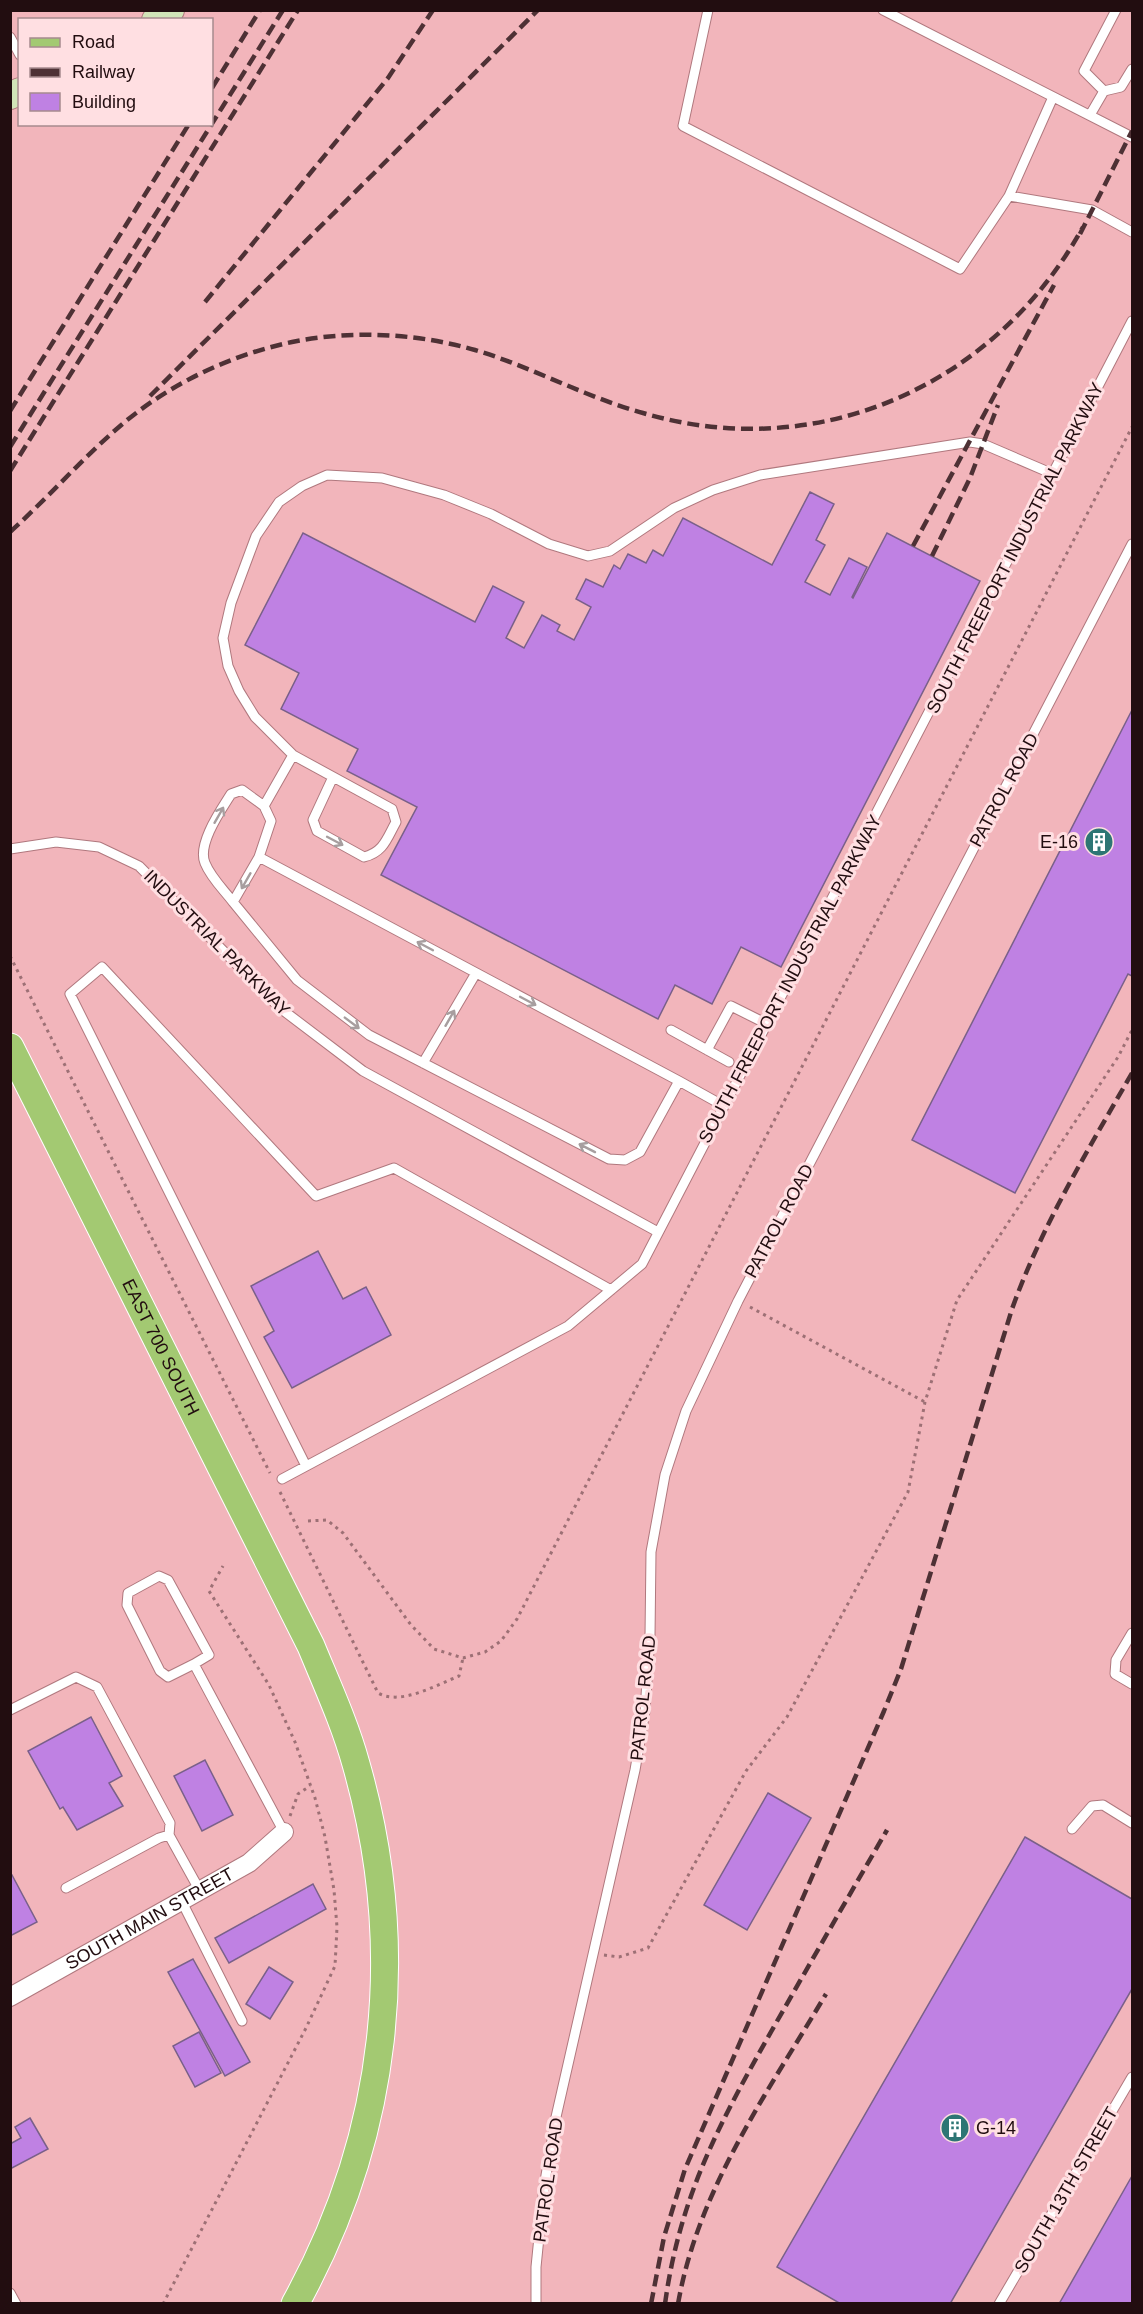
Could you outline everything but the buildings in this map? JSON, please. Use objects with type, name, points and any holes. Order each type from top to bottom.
[{"type":"main road","name":"EAST 700 SOUTH","points":[[10,1047],[311,1646],[340,1716],[356,1764],[369,1818],[380,1875],[385,1944],[376,2077],[364,2136],[344,2198],[318,2263],[295,2304]]},
{"type":"street","points":[[158,18],[171,10]]},
{"type":"street","name":"SOUTH MAIN STREET","points":[[10,1997],[249,1863],[284,1832]]},
{"type":"lane","points":[[708,10],[683,126],[960,269],[1008,196],[1053,97]]},
{"type":"lane","points":[[883,10],[898,14],[1132,137]]},
{"type":"lane","points":[[1104,91],[1084,71],[1116,10]]},
{"type":"lane","points":[[10,37],[18,51]]},
{"type":"lane","points":[[1090,115],[1104,91],[1121,87],[1132,69]]},
{"type":"lane","points":[[1008,196],[1092,210],[1132,232]]},
{"type":"lane","name":"SOUTH FREEPORT INDUSTRIAL PARKWAY","points":[[277,1480],[568,1326],[642,1264],[1132,321]]},
{"type":"lane","points":[[333,777],[314,820],[317,831],[364,857],[375,854],[383,846],[396,822],[392,809],[293,755],[255,717],[238,691],[228,666],[223,638],[231,603],[256,536],[279,502],[303,486],[327,475],[382,478],[444,495],[491,514],[549,544],[588,556],[610,551],[674,508],[713,490],[760,476],[970,442],[983,444],[1053,474]]},
{"type":"lane","name":"PATROL ROAD","points":[[536,2304],[536,2267],[544,2187],[556,2117],[635,1770],[645,1711],[650,1636],[651,1552],[664,1476],[686,1411],[738,1301],[1131,548]]},
{"type":"lane","points":[[264,806],[293,755]]},
{"type":"lane","points":[[233,902],[259,857],[271,821],[264,806],[242,790],[231,794],[207,835],[204,861],[211,874],[233,902],[297,980],[369,1035],[609,1159],[625,1160],[640,1152],[679,1081]]},
{"type":"lane","name":"INDUSTRIAL PARKWAY","points":[[10,849],[56,842],[99,847],[139,866],[279,1008],[363,1071],[658,1232]]},
{"type":"lane","points":[[259,857],[724,1106]]},
{"type":"lane","points":[[306,1466],[70,994],[102,967],[316,1196],[394,1168],[611,1290]]},
{"type":"lane","points":[[423,1064],[476,974]]},
{"type":"lane","points":[[707,1050],[731,1006],[767,1024]]},
{"type":"lane","points":[[671,1030],[729,1062]]},
{"type":"lane","points":[[159,1576],[168,1580],[209,1655],[194,1664],[168,1677],[160,1671],[127,1605],[128,1593],[159,1576]]},
{"type":"lane","points":[[1132,1633],[1116,1660],[1115,1674],[1132,1684]]},
{"type":"lane","points":[[194,1664],[284,1832]]},
{"type":"lane","points":[[10,1710],[76,1677],[97,1687],[170,1823],[169,1836],[200,1891]]},
{"type":"lane","points":[[1072,1829],[1092,1806],[1102,1805],[1132,1823]]},
{"type":"lane","points":[[66,1887],[159,1838],[169,1836]]},
{"type":"lane","points":[[182,1902],[242,2021]]},
{"type":"lane","name":"SOUTH 13TH STREET","points":[[999,2304],[1132,2077]]},
{"type":"lane","points":[[10,2294],[16,2304]]},
{"type":"path","points":[[308,1521],[327,1520],[343,1533],[411,1625],[434,1649],[463,1658],[485,1652],[501,1641],[517,1618],[1132,427]]},
{"type":"path","points":[[10,956],[277,1480],[378,1693],[386,1697],[410,1695],[459,1676],[463,1658]]},
{"type":"path","points":[[594,1953],[619,1957],[648,1948],[746,1771],[788,1717],[908,1492],[925,1402],[957,1300],[1118,1057],[1132,1030]]},
{"type":"path","points":[[738,1301],[925,1402]]},
{"type":"path","points":[[163,2304],[306,2028],[335,1966],[337,1927],[334,1890],[325,1837],[295,1742],[269,1685],[209,1591],[223,1566]]},
{"type":"path","points":[[284,1832],[298,1794],[310,1786]]},
{"type":"railway","points":[[213,86],[260,10]]},
{"type":"railway","points":[[213,122],[283,10]]},
{"type":"railway","points":[[10,471],[298,10]]},
{"type":"railway","points":[[205,302],[388,78],[433,10]]},
{"type":"railway","points":[[150,396],[538,10]]},
{"type":"railway","points":[[10,411],[188,126]]},
{"type":"railway","points":[[10,447],[211,126]]},
{"type":"railway","points":[[1080,234],[1132,131]]},
{"type":"railway","points":[[10,532],[111,434],[164,394],[225,362],[269,348],[315,338],[384,335],[453,344],[496,357],[621,406],[643,413],[709,426],[774,428],[837,419],[896,399],[952,369],[1002,330],[1046,282],[1083,227]]},
{"type":"railway","points":[[913,546],[1054,285]]},
{"type":"railway","points":[[932,556],[970,478],[998,405]]},
{"type":"railway","points":[[651,2304],[664,2237],[685,2169],[901,1669],[1012,1309],[1024,1278],[1067,1188],[1132,1073]]},
{"type":"railway","points":[[665,2304],[681,2226],[706,2157],[738,2091],[887,1830]]},
{"type":"railway","points":[[678,2304],[701,2221],[718,2181],[759,2105],[826,1994]]},
{"type":"place","name":"E-16","points":[[1099,842]]},
{"type":"place","name":"G-14","points":[[955,2128]]}]
